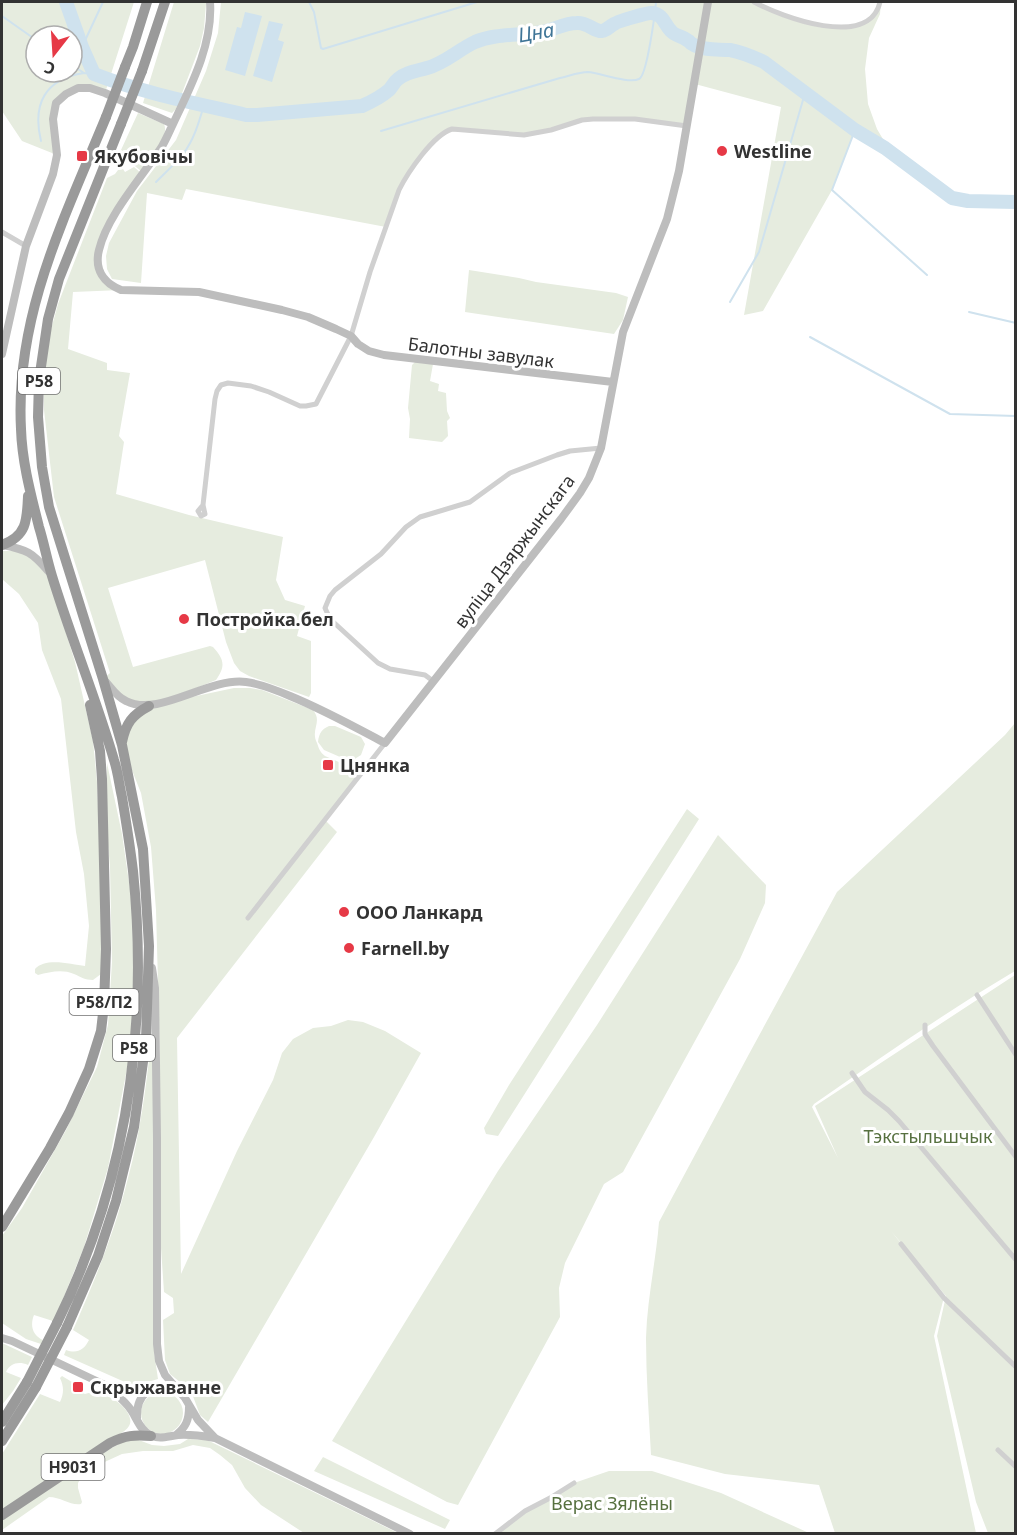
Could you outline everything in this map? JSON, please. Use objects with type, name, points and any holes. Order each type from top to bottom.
[{"type":"highway","name":"Р58","points":[[62,1325],[89,1251],[124,1125],[132,1074],[138,984],[137,910],[131,857],[112,752],[52,574],[28,483],[21,428],[22,369],[26,339],[43,272],[133,47],[147,2]]},
{"type":"highway","name":"Р58","points":[[2,1441],[102,1245],[116,1201],[134,1127],[146,1040],[149,946],[143,849],[122,745],[49,507],[42,467],[38,417],[39,380],[48,319],[59,279],[142,71],[165,2]]},
{"type":"highway","points":[[2,545],[12,542],[24,529],[28,483]]},
{"type":"highway","name":"Р58/П2","points":[[2,1227],[69,1113],[96,1051],[103,1014],[106,949],[100,751],[70,629]]},
{"type":"highway","points":[[122,745],[128,723],[139,711],[150,706]]},
{"type":"highway","name":"Р58","points":[[2,1422],[31,1385]]},
{"type":"highway","name":"Н9031","points":[[2,1515],[123,1436],[151,1436]]},
{"type":"main road","name":"Балотны завулак","points":[[210,2],[209,28],[200,61],[180,111],[161,148],[113,218],[102,242],[98,260],[102,276],[106,281],[122,290],[199,292],[268,306],[308,317],[351,336],[369,351],[384,356],[613,382]]},
{"type":"main road","name":"вуліца Дзяржынскага","points":[[385,743],[580,493],[589,478],[601,448],[623,332],[670,210],[679,171],[708,2]]},
{"type":"main road","points":[[2,354],[26,246],[53,174],[57,155],[53,119],[56,103],[66,94],[78,88],[90,88],[173,124]]},
{"type":"main road","points":[[2,545],[30,552],[52,574]]},
{"type":"main road","points":[[103,679],[124,700],[137,705],[150,706],[216,686],[247,682],[297,699],[385,743]]},
{"type":"main road","name":"Н9031","points":[[149,946],[155,988],[156,1029],[157,1344],[159,1361],[165,1375],[185,1398],[198,1420],[215,1438],[410,1533]]},
{"type":"main road","points":[[4,1337],[107,1386],[132,1390],[168,1386],[175,1388]]},
{"type":"main road","points":[[107,1386],[128,1405],[139,1425],[151,1436]]},
{"type":"main road","points":[[137,1419],[140,1400],[155,1387]]},
{"type":"main road","points":[[176,1435],[187,1424],[188,1406]]},
{"type":"main road","name":"Н9031","points":[[151,1436],[215,1438]]},
{"type":"street","points":[[754,2],[787,17],[837,27],[850,27],[866,22],[875,14],[880,2]]},
{"type":"street","points":[[203,506],[217,391],[221,385],[228,383],[251,386],[300,405],[316,404],[351,336],[370,272],[399,190],[405,177],[437,137],[452,129],[524,135],[551,130],[582,120],[635,119],[687,126]]},
{"type":"street","points":[[2,232],[26,246]]},
{"type":"street","points":[[433,681],[425,675],[390,669],[378,663],[330,619],[326,608],[330,596],[381,554],[406,527],[420,517],[470,502],[510,473],[536,462],[570,451],[601,448]]},
{"type":"street","name":"вуліца Дзяржынскага","points":[[248,918],[385,743]]},
{"type":"street","points":[[976,996],[1016,1055]]},
{"type":"street","points":[[925,1024],[925,1034],[933,1046],[1016,1157]]},
{"type":"street","points":[[852,1073],[865,1092],[899,1121],[1016,1260]]},
{"type":"street","points":[[901,1244],[944,1298],[1016,1366]]},
{"type":"street","points":[[998,1450],[1016,1467]]},
{"type":"street","points":[[495,1533],[525,1511],[574,1483]]},
{"type":"green space","points":[[2,2],[134,2],[105,93],[78,88],[56,103],[57,155],[22,141],[2,111]]},
{"type":"green space","points":[[174,2],[206,2],[206,4],[200,46],[176,109],[172,113],[143,103]]},
{"type":"green space","points":[[221,2],[754,2],[787,17],[837,27],[866,22],[881,2],[880,14],[869,38],[865,69],[868,104],[877,129],[890,151],[855,131],[832,190],[763,311],[744,315],[781,107],[695,84],[687,126],[635,119],[593,119],[524,135],[445,131],[405,177],[386,227],[186,189],[182,200],[147,193],[141,283],[112,279],[107,269],[106,256],[109,243],[137,191],[176,140],[206,71],[218,33]]},
{"type":"green space","points":[[138,113],[164,124],[165,129],[158,148],[141,171],[121,150]]},
{"type":"green space","points":[[121,166],[125,172],[134,167],[142,174],[108,228],[99,251],[102,275],[121,290],[73,292],[68,349],[107,363],[107,370],[130,373],[119,436],[124,442],[116,494],[189,515],[283,537],[276,580],[285,600],[305,606],[297,636],[311,641],[311,693],[309,697],[240,671],[234,663],[226,642],[205,560],[108,588],[133,667],[213,647],[220,655],[222,663],[216,680],[154,705],[234,688],[262,690],[313,710],[317,718],[315,738],[321,752],[325,756],[362,772],[324,819],[337,832],[177,1038],[181,1274],[237,1151],[273,1080],[282,1053],[293,1039],[313,1028],[331,1026],[348,1020],[363,1022],[385,1031],[421,1053],[208,1422],[200,1415],[191,1391],[170,1374],[165,1360],[163,1320],[174,1313],[173,1298],[164,1292],[160,1233],[160,1056],[156,910],[151,847],[141,793],[122,745],[124,732],[148,706],[130,703],[103,679],[110,673],[54,497],[44,410],[44,366],[58,304],[107,178],[115,174]]},
{"type":"green space","points":[[469,270],[616,293],[628,297],[623,320],[614,334],[465,312]]},
{"type":"green space","points":[[415,362],[433,364],[430,381],[439,384],[438,391],[446,393],[447,411],[450,418],[447,421],[448,436],[442,442],[409,438],[408,408],[412,365]]},
{"type":"green space","points":[[2,551],[16,551],[27,555],[41,565],[50,581],[75,662],[93,741],[101,886],[101,974],[93,980],[65,972],[38,975],[35,973],[39,965],[52,962],[85,966],[89,926],[61,699],[42,650],[38,623],[19,594],[2,579]]},
{"type":"green space","name":"Тэкстыльшчык","points":[[1015,723],[1015,971],[913,1036],[812,1107],[838,1158],[815,1106],[1015,975],[1015,1533],[988,1533],[976,1502],[937,1336],[946,1296],[891,1231],[944,1297],[934,1336],[976,1533],[835,1533],[819,1485],[725,1474],[651,1455],[646,1338],[659,1222],[837,892],[1005,735]]},
{"type":"green space","points":[[335,726],[361,737],[365,744],[361,755],[353,760],[347,760],[324,750],[318,739],[324,728]]},
{"type":"green space","points":[[107,763],[122,834],[132,903],[134,986],[130,1053],[108,1168],[84,1247],[53,1321],[34,1315],[32,1326],[36,1335],[43,1340],[41,1344],[26,1339],[2,1323],[2,1236],[22,1208],[65,1132],[97,1067],[108,1025],[112,962]]},
{"type":"green space","points":[[687,809],[699,819],[498,1136],[486,1134],[484,1128],[509,1085]]},
{"type":"green space","points":[[718,835],[766,885],[765,903],[740,959],[623,1172],[604,1184],[565,1263],[559,1288],[560,1317],[458,1505],[447,1502],[332,1441],[498,1171],[597,1025]]},
{"type":"green space","points":[[151,1042],[153,1043],[154,1352],[158,1379],[138,1385],[127,1383],[64,1355],[66,1350],[74,1352],[80,1350],[89,1340],[73,1330],[104,1255],[123,1198],[139,1128]]},
{"type":"green space","points":[[2,1343],[32,1357],[28,1365],[15,1364],[6,1372],[21,1378],[2,1405]]},
{"type":"green space","points":[[62,1376],[72,1382],[74,1389],[85,1394],[101,1394],[118,1403],[126,1410],[130,1418],[129,1426],[122,1433],[93,1449],[2,1510],[2,1454],[40,1394],[60,1402],[63,1393],[60,1378]]},
{"type":"green space","points":[[162,1392],[177,1398],[183,1413],[177,1428],[162,1434],[147,1428],[141,1413],[147,1398]]},
{"type":"green space","points":[[136,1439],[152,1445],[164,1446],[180,1444],[188,1439],[207,1440],[398,1533],[304,1533],[261,1505],[245,1488],[232,1465],[220,1455],[210,1448],[193,1445],[173,1451],[122,1454],[96,1466],[82,1476],[78,1483],[81,1504],[49,1497],[2,1530],[2,1520],[108,1450],[126,1440]]},
{"type":"green space","points":[[323,1457],[450,1520],[445,1529],[314,1471]]},
{"type":"green space","name":"Верас Зялёны","points":[[609,1471],[652,1471],[721,1493],[809,1533],[497,1534],[525,1511],[574,1483]]},
{"type":"water","points":[[245,12],[262,16],[245,76],[225,70],[237,27],[241,28]]},
{"type":"water","points":[[269,21],[283,24],[278,40],[284,42],[272,82],[253,76]]},
{"type":"waterway","name":"Цна","points":[[66,2],[94,74],[150,92],[246,115],[362,106],[386,93],[404,75],[434,66],[483,39],[542,32],[572,23],[581,23],[602,31],[620,21],[652,13],[661,18],[673,33],[691,44],[707,49],[730,50],[764,62],[952,198],[968,201],[1016,202]]},
{"type":"waterway","points":[[84,43],[103,2]]},
{"type":"waterway","points":[[309,2],[314,12],[323,49],[477,2]]},
{"type":"waterway","points":[[381,131],[581,73],[588,72],[628,80],[639,79],[648,56],[656,2]]},
{"type":"waterway","points":[[2,16],[24,32]]},
{"type":"waterway","points":[[84,73],[94,74]]},
{"type":"waterway","points":[[41,141],[38,116],[40,105],[44,95],[56,84]]},
{"type":"waterway","points":[[730,302],[759,252],[805,93]]},
{"type":"waterway","points":[[156,182],[187,149],[196,131],[204,105]]},
{"type":"waterway","points":[[855,130],[832,190],[927,275]]},
{"type":"waterway","points":[[969,312],[1016,323]]},
{"type":"waterway","points":[[810,337],[950,414],[1016,416]]},
{"type":"place","name":"Westline","points":[[722,151]]},
{"type":"place","name":"Якубовічы","points":[[82,156]]},
{"type":"place","name":"Постройка.бел","points":[[184,619]]},
{"type":"place","name":"Цнянка","points":[[328,765]]},
{"type":"place","name":"ООО Ланкард","points":[[344,912]]},
{"type":"place","name":"Farnell.by","points":[[349,948]]},
{"type":"place","name":"Скрыжаванне","points":[[78,1387]]}]
